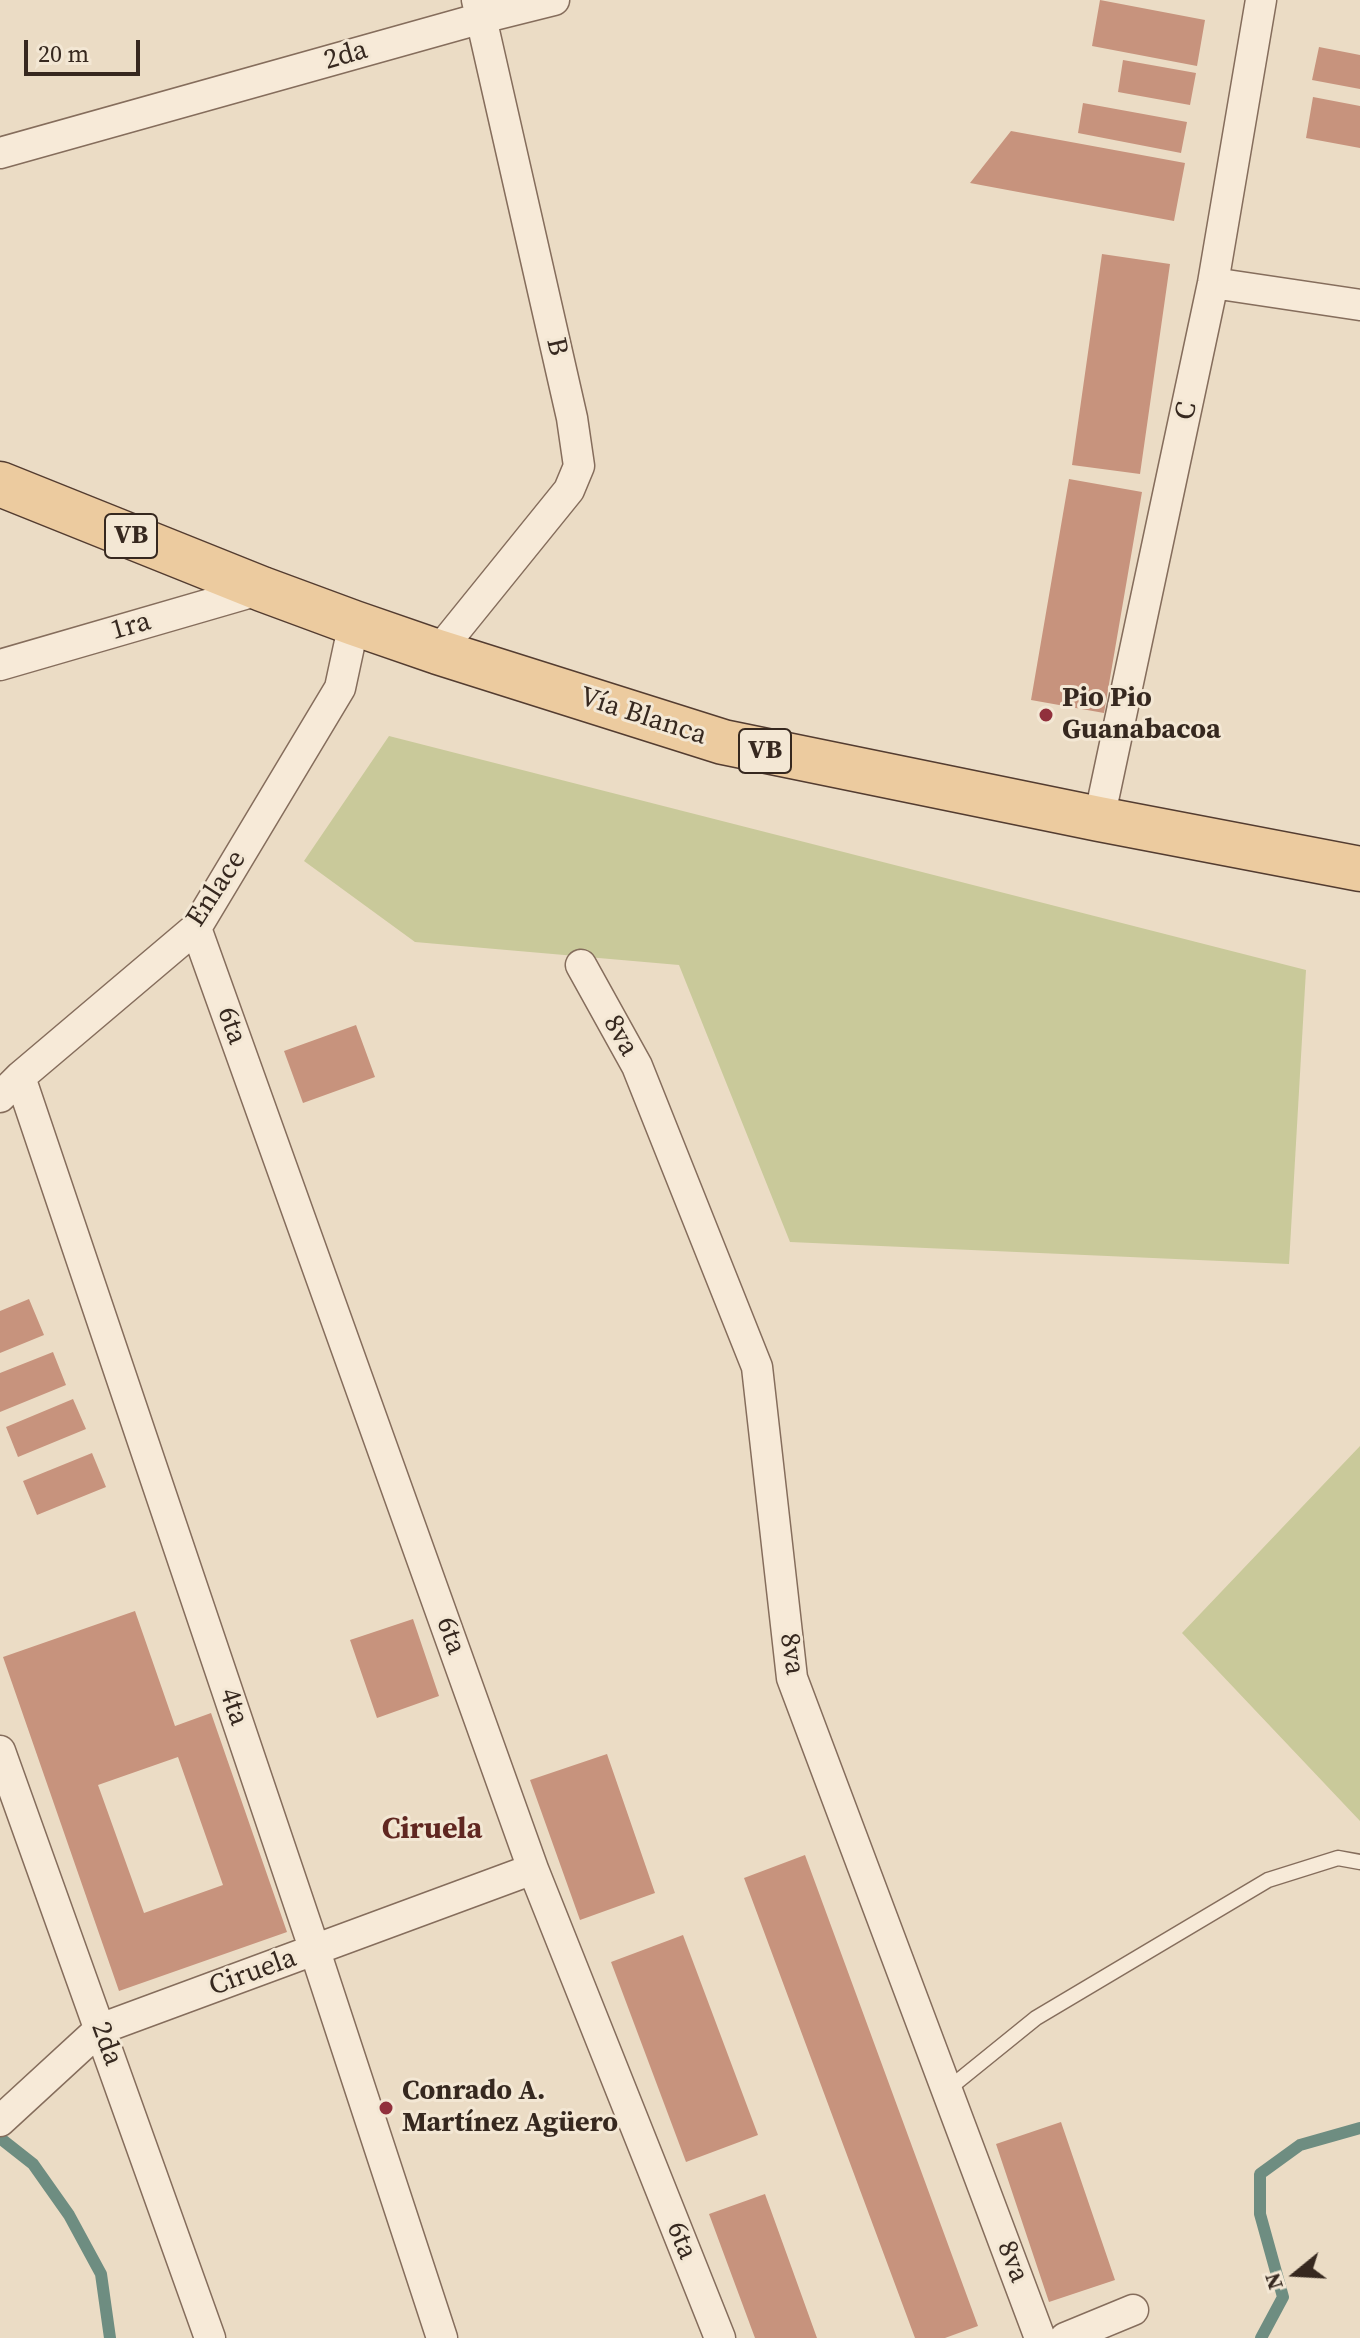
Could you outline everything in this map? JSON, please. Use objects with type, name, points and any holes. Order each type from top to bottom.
[{"type":"main road","name":"Vía Blanca","points":[[0,484],[354,623],[723,742],[1360,869]]},
{"type":"street","name":"2da","points":[[0,153],[480,9],[554,0]]},
{"type":"street","name":"C","points":[[1099,819],[1213,283],[1261,0]]},
{"type":"street","name":"B","points":[[438,652],[569,490],[579,466],[572,418],[480,9]]},
{"type":"street","points":[[1213,283],[1360,305]]},
{"type":"street","name":"1ra","points":[[0,665],[262,589]]},
{"type":"street","name":"Enlace","points":[[10,1087],[196,928],[340,688],[354,623]]},
{"type":"street","name":"6ta","points":[[196,928],[533,1869],[720,2338]]},
{"type":"street","name":"8va","points":[[581,965],[637,1066],[757,1367],[792,1678],[1040,2338]]},
{"type":"street","name":"4ta","points":[[10,1087],[315,1951],[442,2338]]},
{"type":"street","name":"2da","points":[[0,1751],[210,2338]]},
{"type":"street","name":"Ciruela","points":[[0,2121],[100,2029],[533,1869]]},
{"type":"street","points":[[1065,2338],[1133,2310]]},
{"type":"lane","points":[[947,2090],[1036,2018],[1268,1880],[1338,1858],[1360,1862]]},
{"type":"green space","points":[[389,736],[1306,970],[1289,1264],[790,1242],[679,965],[415,942],[304,861]]},
{"type":"green space","points":[[1360,1446],[1360,1821],[1182,1633]]},
{"type":"building","points":[[1100,0],[1205,20],[1197,66],[1092,46]]},
{"type":"building","points":[[1319,47],[1360,55],[1360,89],[1312,80]]},
{"type":"building","points":[[1123,60],[1196,73],[1190,105],[1118,92]]},
{"type":"building","points":[[1313,97],[1360,106],[1360,148],[1306,138]]},
{"type":"building","points":[[1083,103],[1187,122],[1181,153],[1078,133]]},
{"type":"building","points":[[1011,131],[1185,163],[1174,221],[970,183]]},
{"type":"building","points":[[1102,254],[1170,264],[1140,474],[1072,465]]},
{"type":"building","points":[[1069,479],[1142,492],[1104,713],[1031,700]]},
{"type":"building","points":[[356,1025],[375,1077],[303,1103],[284,1051]]},
{"type":"building","points":[[29,1299],[44,1335],[0,1353],[0,1311]]},
{"type":"building","points":[[53,1352],[66,1385],[0,1412],[0,1373]]},
{"type":"building","points":[[73,1399],[86,1429],[18,1457],[6,1427]]},
{"type":"building","points":[[92,1453],[106,1487],[37,1515],[23,1481]]},
{"type":"building","points":[[135,1611],[175,1726],[211,1713],[287,1932],[119,1991],[3,1657]],"holes":[[[178,1757],[223,1885],[144,1913],[98,1785]]]},
{"type":"building","points":[[413,1619],[439,1696],[377,1718],[350,1640]]},
{"type":"building","points":[[607,1754],[655,1893],[580,1920],[530,1780]]},
{"type":"building","points":[[805,1855],[978,2326],[945,2338],[915,2338],[744,1878]]},
{"type":"building","points":[[683,1935],[758,2135],[686,2162],[611,1962]]},
{"type":"building","points":[[1061,2122],[1115,2280],[1049,2302],[996,2144]]},
{"type":"building","points":[[765,2194],[817,2338],[755,2338],[709,2214]]},
{"type":"waterway","points":[[1261,2338],[1283,2297],[1260,2214],[1260,2174],[1300,2145],[1360,2128]]},
{"type":"waterway","points":[[0,2138],[33,2164],[69,2215],[101,2274],[110,2338]]},
{"type":"place","name":"Pio Pio Guanabacoa","points":[[1046,715]]},
{"type":"place","name":"Conrado A. Martínez Agüero","points":[[386,2108]]},
{"type":"district","name":"Ciruela","points":[[432,1830]]}]
